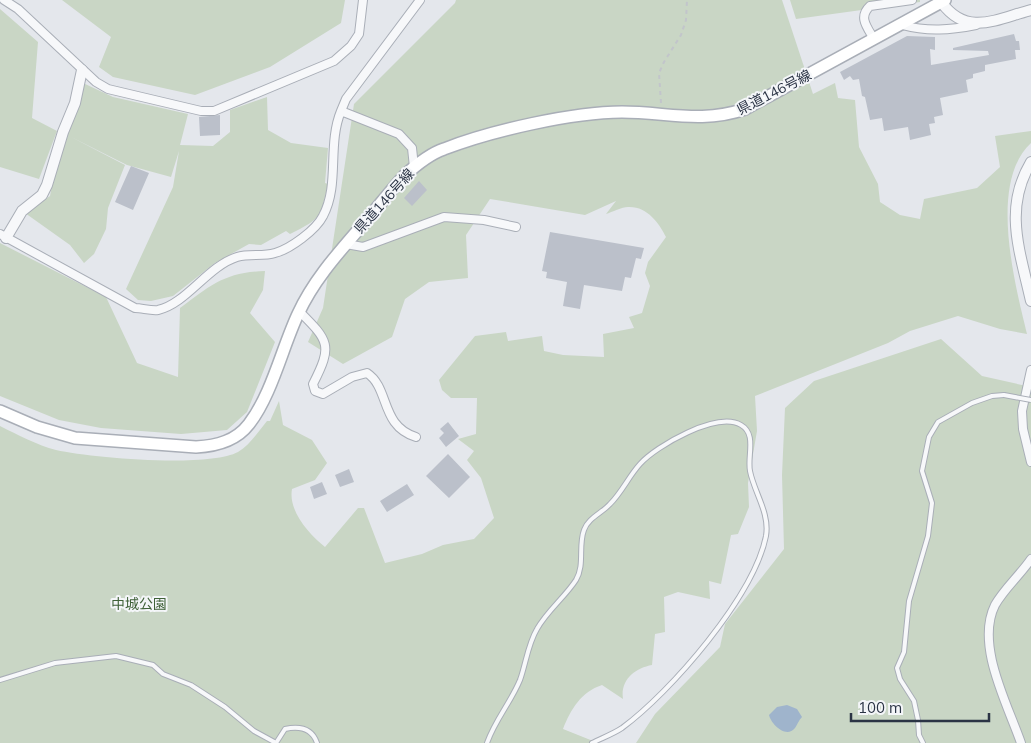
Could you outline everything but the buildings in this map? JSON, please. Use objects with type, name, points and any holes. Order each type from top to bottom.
[{"type":"main road","name":"県道146号線","points":[[0,411],[36,427],[75,438],[196,447],[211,447],[225,442],[238,435],[249,425],[259,408],[299,311],[323,274],[346,244],[414,167],[444,149],[518,128],[567,118],[621,112],[713,117],[745,109],[944,1]]},
{"type":"street","points":[[4,0],[18,9],[96,82],[108,89],[201,111],[214,111],[334,62],[352,46],[359,34],[363,0]]},
{"type":"street","points":[[82,70],[75,103],[63,132],[47,185],[42,195],[22,211],[3,236],[135,308],[157,310],[172,304],[214,270],[238,257],[276,253],[304,237],[317,226],[323,216],[332,190],[336,124],[346,99],[420,0]]},
{"type":"street","points":[[874,39],[864,22],[863,15],[865,10],[870,6],[912,0]]},
{"type":"street","points":[[944,1],[949,12],[958,19],[976,25]]},
{"type":"street","points":[[902,25],[918,29],[946,31],[1031,10]]},
{"type":"street","points":[[341,112],[398,134],[412,148],[414,167]]},
{"type":"street","points":[[1031,162],[1019,183],[1014,204],[1018,242],[1031,301]]},
{"type":"street","points":[[346,244],[362,247],[444,217],[484,220],[516,227]]},
{"type":"street","points":[[299,311],[322,335],[325,344],[326,356],[313,384],[315,391],[323,394],[352,378],[367,373],[375,378],[382,399],[397,427],[407,434],[416,437]]},
{"type":"street","points":[[1031,370],[1022,411],[1023,429],[1031,462]]},
{"type":"street","points":[[1021,743],[994,668],[989,648],[988,629],[995,606],[1031,559]]},
{"type":"lane","points":[[923,743],[919,735],[914,701],[900,679],[897,668],[904,652],[909,601],[928,536],[932,503],[922,471],[930,437],[938,422],[972,403],[992,396],[1004,395],[1031,400]]},
{"type":"lane","points":[[487,743],[492,729],[520,680],[538,627],[578,577],[582,536],[587,524],[610,505],[638,465],[651,453],[683,434],[714,424],[731,421],[741,425],[748,431],[751,440],[749,465],[751,478],[766,522],[766,535],[748,581],[734,604],[678,677],[647,708],[620,729],[592,743]]},
{"type":"lane","points":[[0,680],[55,663],[116,656],[153,665],[163,674],[197,688],[254,731],[276,743],[285,729],[292,728],[304,729],[313,734],[316,743]]},
{"type":"path","points":[[661,114],[659,73],[681,35],[686,20],[687,0]]},
{"type":"green space","points":[[62,0],[345,0],[341,23],[270,67],[195,95],[113,77],[99,67],[111,37]]},
{"type":"green space","name":"中城公園","points":[[456,0],[782,0],[813,94],[835,83],[838,98],[855,100],[859,147],[878,184],[880,202],[900,215],[920,219],[924,199],[977,188],[1000,167],[995,136],[1031,131],[1031,143],[1018,161],[1011,183],[1008,208],[1008,235],[1012,262],[1027,334],[1000,329],[958,316],[910,331],[888,343],[755,396],[757,431],[748,483],[749,507],[738,534],[731,535],[721,584],[709,581],[710,599],[678,592],[664,597],[665,632],[655,634],[652,665],[640,669],[630,676],[624,686],[623,699],[602,685],[588,692],[578,702],[563,729],[598,743],[0,743],[0,426],[28,440],[56,450],[73,453],[149,460],[202,460],[223,457],[238,452],[246,446],[267,421],[270,421],[279,401],[283,425],[312,440],[327,463],[315,480],[292,489],[293,506],[296,514],[306,529],[325,547],[358,508],[364,508],[385,563],[422,554],[443,545],[474,539],[494,518],[481,478],[467,460],[474,451],[458,439],[476,434],[477,398],[451,398],[442,390],[439,380],[475,336],[506,332],[508,341],[542,336],[544,351],[563,355],[604,357],[603,334],[634,328],[629,317],[642,313],[650,286],[645,273],[648,262],[666,237],[652,216],[635,207],[628,207],[606,214],[616,201],[585,215],[490,199],[466,235],[468,278],[429,282],[405,299],[392,337],[343,364],[308,342],[323,308],[354,104]]},
{"type":"green space","points":[[790,0],[920,0],[920,2],[796,19]]},
{"type":"green space","points":[[0,9],[38,42],[32,118],[57,131],[39,179],[0,167]]},
{"type":"green space","points":[[83,83],[113,97],[188,114],[180,145],[213,146],[230,132],[230,110],[267,97],[268,130],[291,143],[328,148],[325,183],[328,184],[321,211],[314,220],[290,234],[286,231],[261,245],[249,244],[215,263],[173,296],[151,301],[138,300],[126,289],[173,187],[179,151],[171,177],[127,165],[71,137],[125,165],[108,208],[106,229],[94,254],[84,263],[70,245],[25,213],[50,196],[53,180],[68,135],[66,133]]},
{"type":"green space","points":[[0,243],[106,297],[137,363],[178,377],[180,308],[219,281],[239,274],[265,271],[263,290],[250,313],[275,342],[247,412],[227,430],[181,434],[101,428],[59,420],[0,396]]},
{"type":"green space","points":[[941,339],[982,376],[1031,387],[1031,743],[636,743],[655,714],[720,647],[725,624],[784,549],[782,475],[785,408],[814,381]]},
{"type":"water","points":[[787,705],[797,709],[802,717],[795,728],[787,732],[779,729],[770,719],[769,715],[777,707]]}]
